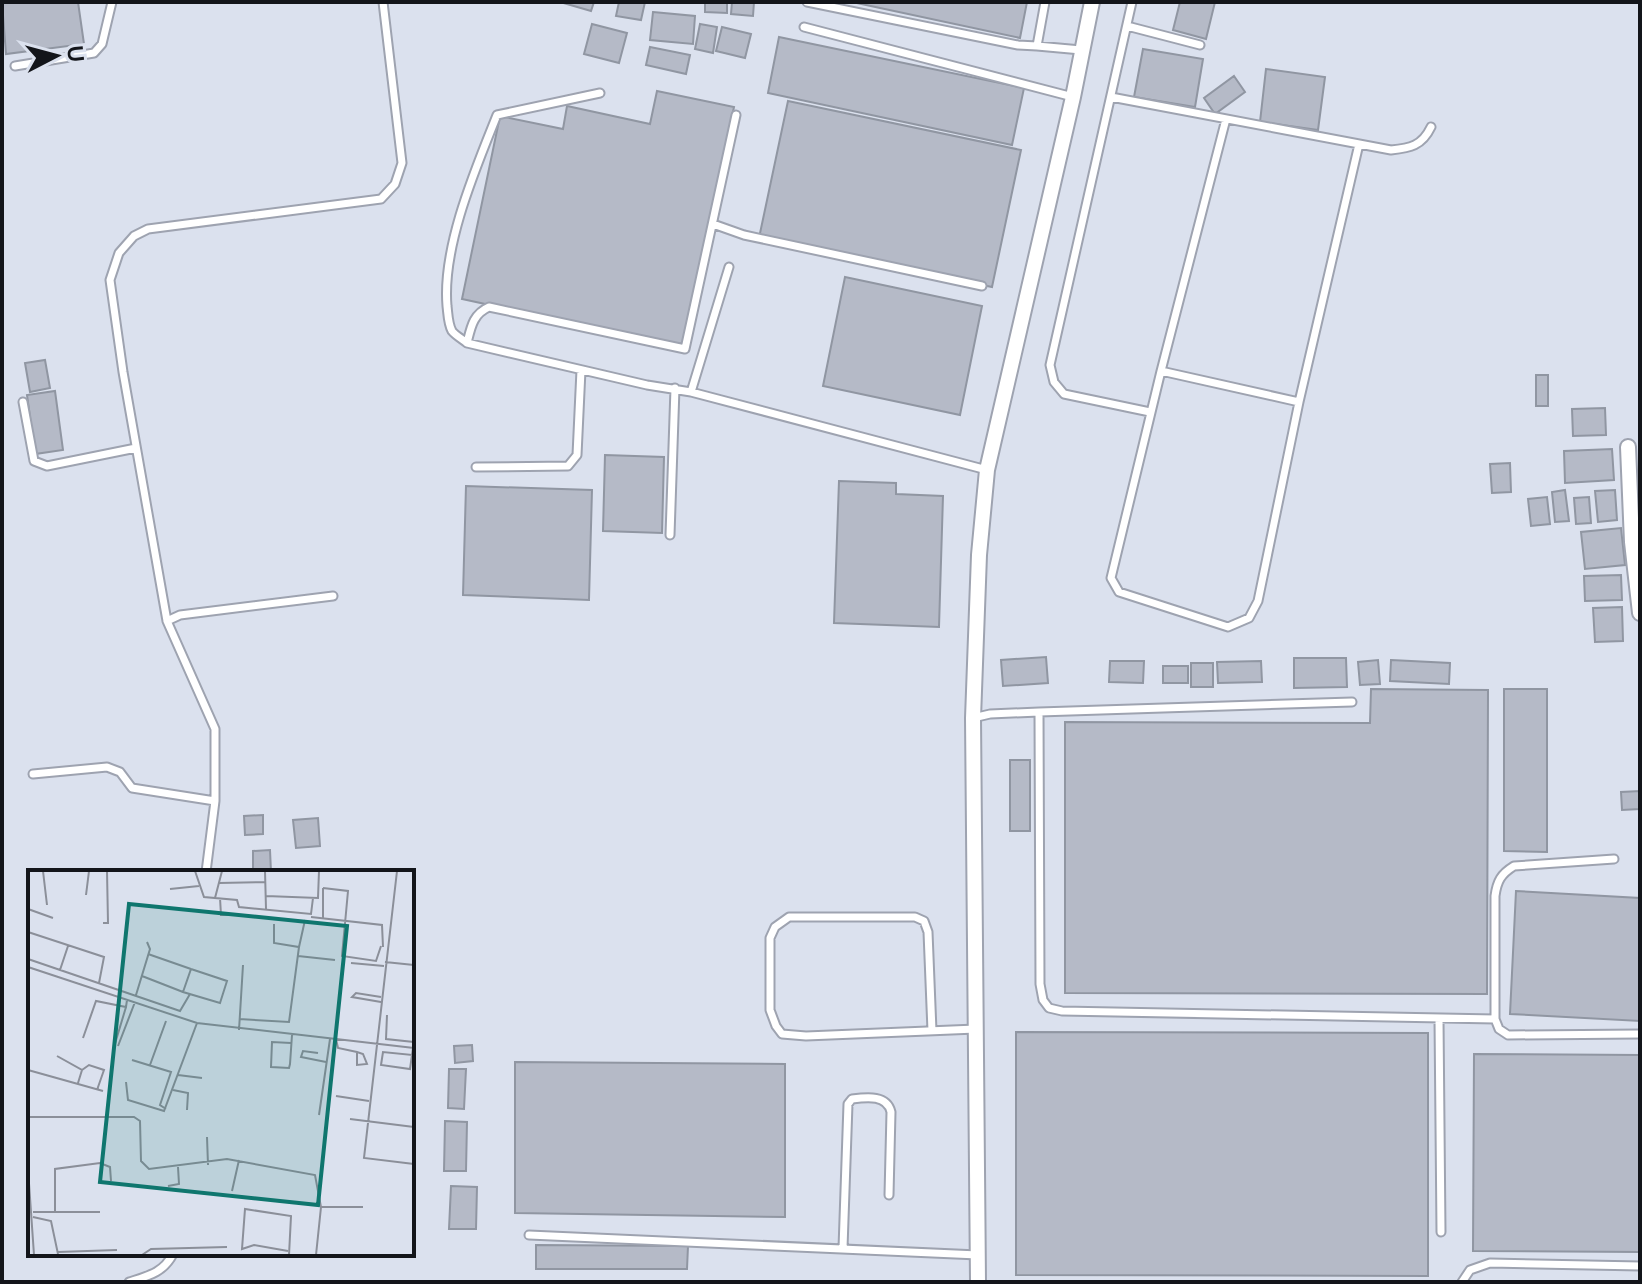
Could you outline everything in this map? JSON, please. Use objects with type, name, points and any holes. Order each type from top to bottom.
[{"type":"street","points":[[978,1282],[973,718],[979,555],[987,470],[1092,2]]},
{"type":"street","points":[[1628,447],[1640,611]]},
{"type":"lane","points":[[15,66],[94,53],[102,44],[112,2]]},
{"type":"lane","points":[[206,870],[215,801],[215,729],[167,621],[110,280],[119,253],[134,236],[148,229],[381,199],[395,184],[402,163],[383,2]]},
{"type":"lane","points":[[807,2],[1018,45],[1081,50]]},
{"type":"lane","points":[[1037,46],[1045,2]]},
{"type":"lane","points":[[1132,2],[1050,365],[1054,382],[1064,394],[1150,412]]},
{"type":"lane","points":[[1127,26],[1200,45]]},
{"type":"lane","points":[[804,27],[1073,97]]},
{"type":"lane","points":[[600,93],[497,115],[473,176],[451,254],[446,286],[452,331],[467,343],[647,385],[675,388],[987,470]]},
{"type":"lane","points":[[1111,97],[1391,150],[1414,147],[1431,127]]},
{"type":"lane","points":[[467,343],[473,320],[479,312],[489,307],[684,350],[736,115]]},
{"type":"lane","points":[[1226,119],[1150,412],[1111,578],[1119,592],[1228,627],[1249,618],[1258,601],[1299,402],[1359,144]]},
{"type":"lane","points":[[713,224],[744,235],[982,286]]},
{"type":"lane","points":[[691,392],[729,267]]},
{"type":"lane","points":[[476,467],[568,466],[573,462],[577,455],[581,370]]},
{"type":"lane","points":[[1161,371],[1299,402]]},
{"type":"lane","points":[[670,535],[675,388]]},
{"type":"lane","points":[[23,402],[34,461],[39,465],[136,448]]},
{"type":"lane","points":[[167,621],[180,615],[333,596]]},
{"type":"lane","points":[[973,718],[990,714],[1352,702]]},
{"type":"lane","points":[[1039,712],[1040,984],[1043,1000],[1049,1008],[1062,1011],[1495,1019]]},
{"type":"lane","points":[[33,774],[107,767],[120,772],[132,788],[215,801]]},
{"type":"lane","points":[[1614,859],[1514,866],[1504,872],[1497,883],[1495,896],[1495,1019],[1499,1029],[1508,1035],[1640,1034]]},
{"type":"lane","points":[[932,1031],[928,932],[924,921],[915,917],[789,917],[775,927],[770,938],[770,1010],[782,1034],[806,1036],[932,1031],[976,1029]]},
{"type":"lane","points":[[1439,1019],[1441,1232]]},
{"type":"lane","points":[[843,1248],[848,1104],[852,1099],[884,1099],[889,1104],[889,1195]]},
{"type":"lane","points":[[529,1235],[978,1255]]},
{"type":"lane","points":[[129,1282],[157,1274],[172,1256]]},
{"type":"lane","points":[[1462,1282],[1470,1270],[1490,1263],[1640,1266]]},
{"type":"building","points":[[2,2],[78,2],[84,44],[6,54]]},
{"type":"building","points":[[560,2],[594,2],[591,11]]},
{"type":"building","points":[[619,2],[645,2],[641,20],[616,16]]},
{"type":"building","points":[[705,2],[727,2],[727,13],[705,12]]},
{"type":"building","points":[[732,2],[754,2],[753,16],[731,14]]},
{"type":"building","points":[[852,2],[1027,2],[1020,38]]},
{"type":"building","points":[[1180,2],[1215,2],[1206,39],[1173,30]]},
{"type":"building","points":[[653,12],[695,16],[693,44],[650,40]]},
{"type":"building","points":[[592,24],[627,33],[619,63],[584,54]]},
{"type":"building","points":[[700,24],[717,27],[713,53],[695,49]]},
{"type":"building","points":[[722,27],[751,34],[745,58],[716,51]]},
{"type":"building","points":[[779,37],[1024,88],[1012,145],[768,93]]},
{"type":"building","points":[[650,47],[690,55],[686,74],[646,65]]},
{"type":"building","points":[[1143,49],[1203,59],[1195,107],[1134,97]]},
{"type":"building","points":[[1266,69],[1325,77],[1318,130],[1260,122]]},
{"type":"building","points":[[1234,76],[1245,92],[1215,114],[1204,98]]},
{"type":"building","points":[[657,91],[734,107],[684,347],[462,299],[500,116],[563,129],[567,106],[650,124]]},
{"type":"building","points":[[788,101],[1021,150],[992,287],[759,238]]},
{"type":"building","points":[[845,277],[982,306],[960,415],[823,386]]},
{"type":"building","points":[[45,360],[50,388],[30,392],[25,363]]},
{"type":"building","points":[[1536,375],[1548,375],[1548,406],[1536,406]]},
{"type":"building","points":[[55,391],[63,450],[35,454],[27,395]]},
{"type":"building","points":[[1605,408],[1606,435],[1573,436],[1572,409]]},
{"type":"building","points":[[1612,449],[1614,480],[1565,483],[1564,451]]},
{"type":"building","points":[[605,455],[664,457],[662,533],[603,531]]},
{"type":"building","points":[[1510,463],[1511,492],[1492,493],[1490,464]]},
{"type":"building","points":[[839,481],[896,483],[896,494],[943,496],[939,627],[834,623]]},
{"type":"building","points":[[466,486],[592,490],[589,600],[463,595]]},
{"type":"building","points":[[1565,490],[1569,521],[1555,522],[1552,492]]},
{"type":"building","points":[[1615,490],[1617,520],[1598,522],[1595,491]]},
{"type":"building","points":[[1547,497],[1550,524],[1531,526],[1528,499]]},
{"type":"building","points":[[1589,497],[1591,523],[1576,524],[1574,498]]},
{"type":"building","points":[[1621,528],[1625,565],[1585,569],[1581,532]]},
{"type":"building","points":[[1621,575],[1622,600],[1585,601],[1584,576]]},
{"type":"building","points":[[1622,607],[1623,641],[1595,642],[1593,608]]},
{"type":"building","points":[[1046,657],[1048,683],[1003,686],[1001,660]]},
{"type":"building","points":[[1294,658],[1346,658],[1347,687],[1294,688]]},
{"type":"building","points":[[1378,660],[1380,684],[1360,685],[1358,662]]},
{"type":"building","points":[[1391,660],[1450,663],[1449,684],[1390,681]]},
{"type":"building","points":[[1110,661],[1144,661],[1143,683],[1109,682]]},
{"type":"building","points":[[1261,661],[1262,682],[1218,683],[1217,662]]},
{"type":"building","points":[[1191,663],[1213,663],[1213,687],[1191,687]]},
{"type":"building","points":[[1163,666],[1188,666],[1188,683],[1163,683]]},
{"type":"building","points":[[1371,689],[1488,690],[1487,994],[1065,993],[1065,722],[1370,723]]},
{"type":"building","points":[[1504,689],[1547,689],[1547,852],[1504,851]]},
{"type":"building","points":[[1010,760],[1030,760],[1030,831],[1010,831]]},
{"type":"building","points":[[1640,791],[1640,809],[1622,810],[1621,792]]},
{"type":"building","points":[[263,815],[263,834],[245,835],[244,816]]},
{"type":"building","points":[[318,818],[320,846],[296,848],[293,820]]},
{"type":"building","points":[[270,850],[271,870],[253,870],[253,851]]},
{"type":"building","points":[[1516,891],[1640,898],[1640,1021],[1510,1014]]},
{"type":"building","points":[[1016,1032],[1428,1033],[1428,1276],[1016,1275]]},
{"type":"building","points":[[472,1045],[473,1061],[455,1063],[454,1046]]},
{"type":"building","points":[[1474,1054],[1640,1055],[1640,1252],[1473,1251]]},
{"type":"building","points":[[515,1062],[785,1064],[785,1217],[515,1213]]},
{"type":"building","points":[[449,1069],[466,1069],[464,1109],[448,1108]]},
{"type":"building","points":[[445,1121],[467,1122],[466,1171],[444,1171]]},
{"type":"building","points":[[451,1186],[477,1187],[476,1229],[449,1229]]},
{"type":"building","points":[[536,1245],[688,1246],[687,1269],[536,1269]]}]
